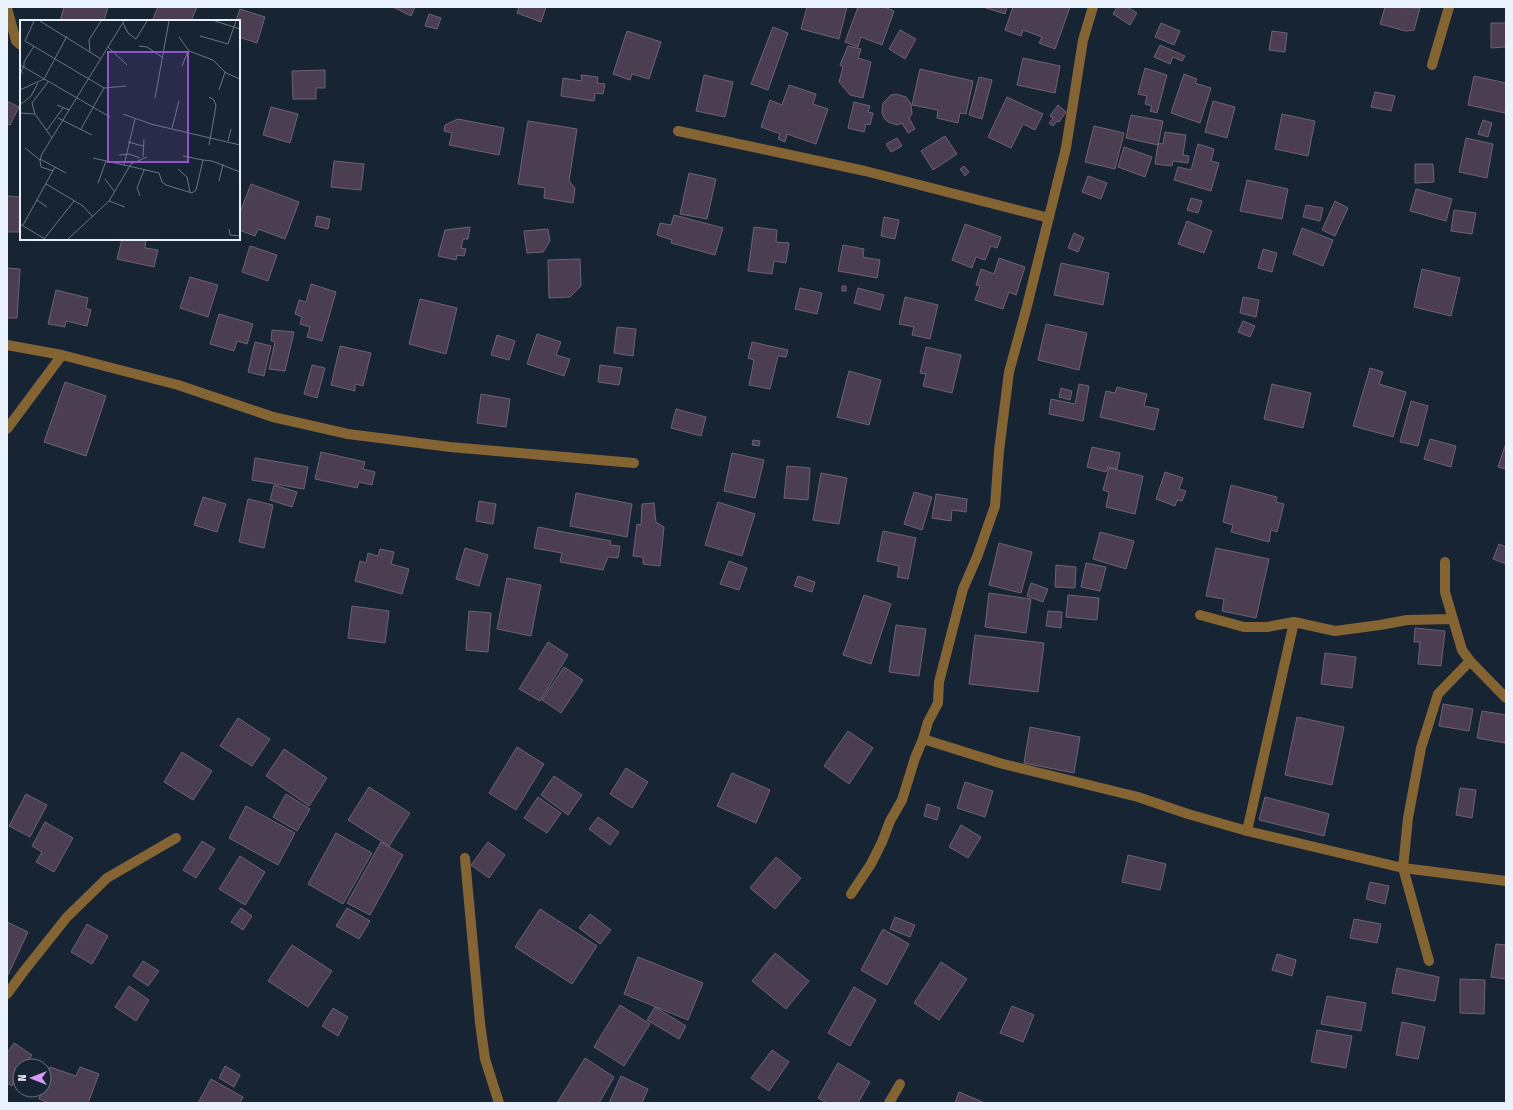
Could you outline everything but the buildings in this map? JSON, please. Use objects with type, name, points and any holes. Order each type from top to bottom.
[{"type":"street","points":[[851,894],[871,864],[890,821],[902,800],[928,722],[938,703],[939,682],[963,589],[977,557],[995,506],[999,451],[1009,372],[1066,148],[1083,40],[1093,7]]},
{"type":"street","points":[[1432,65],[1450,7]]},
{"type":"street","points":[[7,8],[16,41],[20,44]]},
{"type":"street","points":[[678,131],[865,171],[1049,218]]},
{"type":"street","points":[[7,345],[62,355],[178,385],[273,417],[348,434],[450,447],[634,463]]},
{"type":"street","points":[[7,429],[62,355]]},
{"type":"street","points":[[1445,562],[1445,592],[1462,650],[1470,661],[1506,698]]},
{"type":"street","points":[[1200,615],[1244,627],[1267,627],[1294,622],[1335,631],[1407,620],[1453,619]]},
{"type":"street","points":[[1247,831],[1294,622]]},
{"type":"street","points":[[1429,961],[1403,868],[1408,818],[1421,748],[1438,694],[1470,661]]},
{"type":"street","points":[[923,739],[1003,764],[1138,797],[1188,814],[1247,831],[1403,868],[1506,881]]},
{"type":"street","points":[[7,994],[67,917],[107,878],[176,838]]},
{"type":"street","points":[[465,858],[480,1023],[485,1059],[499,1103]]},
{"type":"street","points":[[889,1103],[900,1084]]}]
